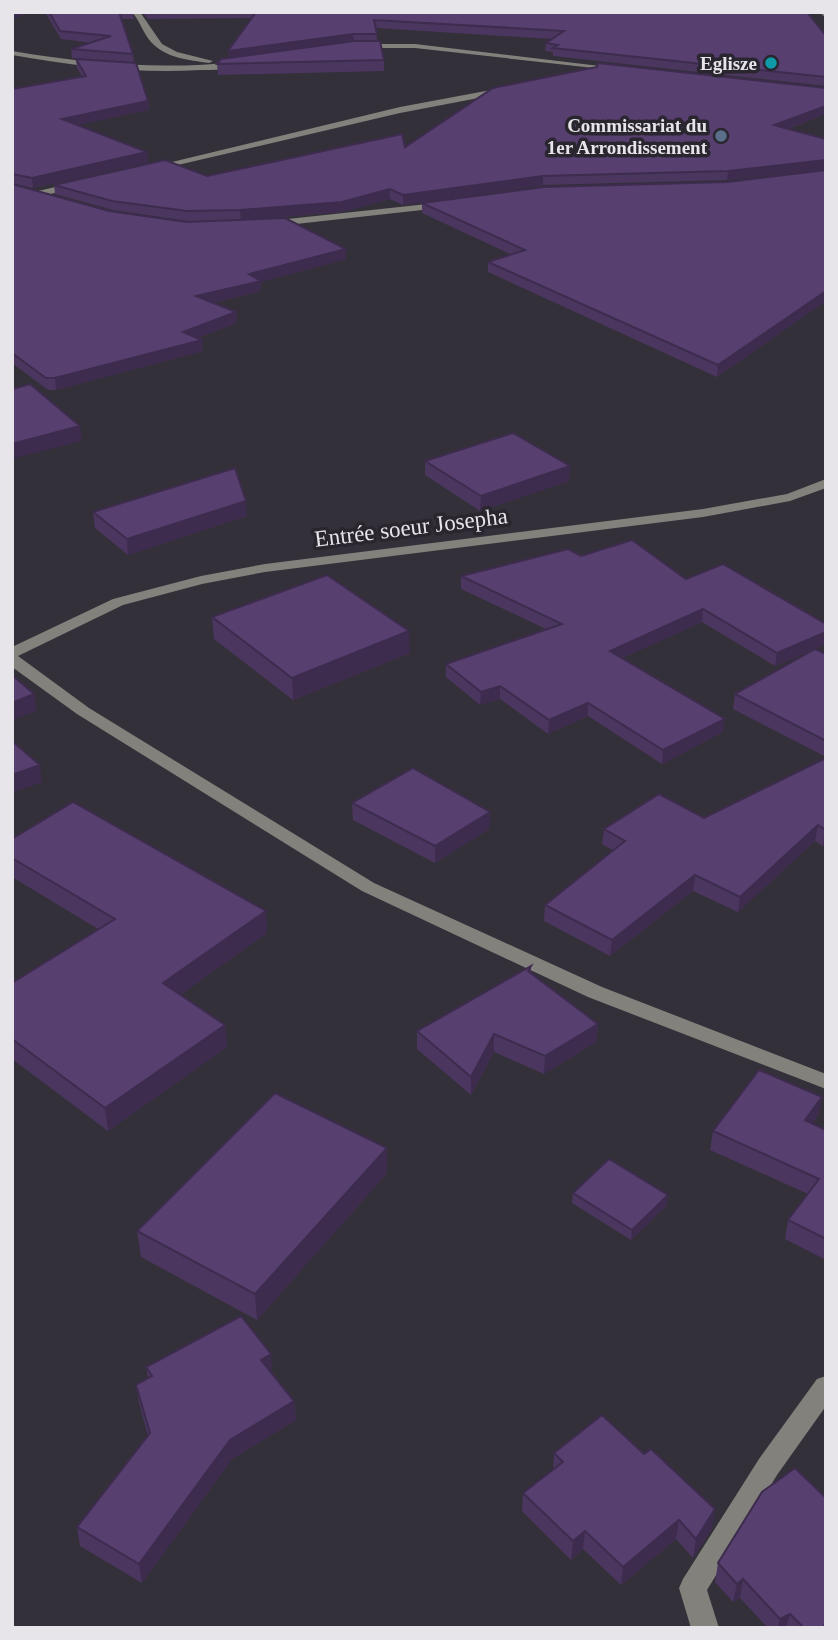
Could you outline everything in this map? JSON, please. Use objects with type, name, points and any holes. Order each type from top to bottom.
[{"type":"street","points":[[136,12],[142,18],[148,33],[170,53],[229,65]]},
{"type":"street","points":[[354,47],[415,46],[631,71]]},
{"type":"street","points":[[12,53],[109,67],[192,69],[243,63]]},
{"type":"street","points":[[576,74],[606,68]]},
{"type":"street","points":[[137,172],[400,110],[516,88]]},
{"type":"street","points":[[12,200],[91,183]]},
{"type":"street","points":[[12,188],[59,202]]},
{"type":"street","points":[[254,225],[369,215],[463,202]]},
{"type":"street","name":"Entrée soeur Josepha","points":[[12,653],[118,601],[201,580],[265,568],[703,513],[790,497],[826,483]]},
{"type":"street","points":[[12,659],[83,711],[368,887],[595,992],[826,1082]]},
{"type":"street","points":[[705,1628],[693,1588],[768,1467],[826,1386]]},
{"type":"building","points":[[49,12],[119,12],[133,54],[71,49],[111,36],[60,31]]},
{"type":"building","points":[[256,12],[807,12],[826,36],[826,77],[553,48],[558,45],[546,43],[564,31],[374,20],[377,34],[353,34],[228,51]]},
{"type":"building","points":[[354,41],[380,41],[384,60],[217,64],[221,59]]},
{"type":"building","points":[[76,59],[136,63],[148,101],[62,119],[147,152],[32,178],[12,174],[12,89],[86,76]]},
{"type":"building","points":[[598,63],[826,88],[826,106],[774,125],[826,139],[826,160],[728,171],[543,176],[403,195],[390,189],[342,202],[240,210],[187,211],[112,201],[54,185],[165,160],[207,176],[402,134],[405,147],[493,88],[597,67]]},
{"type":"building","points":[[826,170],[826,291],[718,365],[488,262],[525,250],[422,203],[544,187],[728,182]]},
{"type":"building","points":[[12,184],[109,211],[187,222],[285,218],[346,249],[249,274],[261,281],[196,296],[236,312],[183,332],[202,340],[55,378],[46,378],[12,353]]},
{"type":"building","points":[[30,384],[80,426],[12,444],[12,389]]},
{"type":"building","points":[[513,433],[570,466],[481,496],[425,461]]},
{"type":"building","points":[[235,468],[246,501],[127,539],[93,512]]},
{"type":"building","points":[[632,540],[686,579],[723,564],[826,624],[826,632],[777,653],[703,609],[610,651],[725,719],[663,750],[588,703],[549,720],[500,686],[481,692],[446,664],[562,624],[461,576],[568,549],[581,556]]},
{"type":"building","points":[[327,575],[409,631],[292,678],[212,617]]},
{"type":"building","points":[[815,649],[826,654],[826,741],[735,694]]},
{"type":"building","points":[[12,675],[34,694],[12,703]]},
{"type":"building","points":[[12,741],[40,765],[12,775]]},
{"type":"building","points":[[826,758],[826,830],[818,825],[740,897],[695,875],[612,940],[545,905],[625,841],[604,829],[659,794],[704,818]]},
{"type":"building","points":[[413,768],[490,812],[435,846],[352,803]]},
{"type":"building","points":[[73,802],[266,911],[163,983],[225,1025],[105,1108],[12,1039],[12,983],[115,919],[12,858],[12,839]]},
{"type":"building","points":[[531,966],[528,971],[598,1024],[545,1056],[494,1034],[471,1077],[417,1031]]},
{"type":"building","points":[[759,1070],[822,1097],[805,1120],[826,1130],[826,1239],[788,1220],[819,1179],[713,1131]]},
{"type":"building","points":[[275,1093],[387,1148],[255,1294],[137,1231]]},
{"type":"building","points":[[609,1159],[668,1195],[632,1230],[573,1193]]},
{"type":"building","points":[[241,1316],[271,1354],[261,1360],[294,1401],[230,1440],[139,1564],[77,1527],[150,1433],[136,1385],[152,1376],[146,1367]]},
{"type":"building","points":[[602,1415],[644,1454],[651,1449],[715,1509],[696,1539],[679,1520],[623,1567],[585,1531],[573,1541],[523,1493],[563,1462],[554,1453]]},
{"type":"building","points":[[795,1468],[826,1498],[826,1624],[821,1628],[804,1628],[790,1614],[780,1619],[743,1579],[737,1584],[718,1563],[762,1492]]},
{"type":"place","name":"Eglisze","points":[[771,63]]},
{"type":"place","name":"Commissariat du 1er Arrondissement","points":[[721,136]]}]
